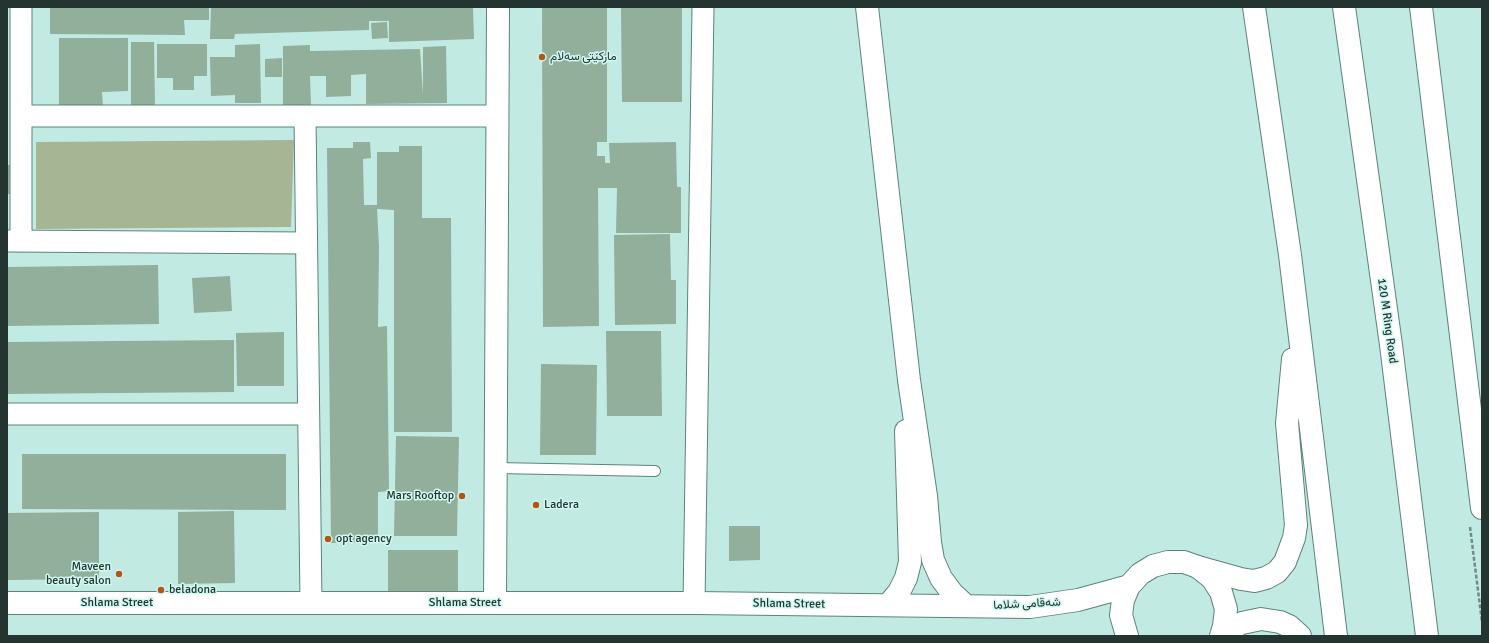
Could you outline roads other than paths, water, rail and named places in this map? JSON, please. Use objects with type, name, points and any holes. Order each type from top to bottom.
[{"type":"main road","points":[[495,603],[498,7]]},
{"type":"main road","points":[[867,7],[909,380],[933,560],[952,593],[966,606]]},
{"type":"main road","points":[[1254,7],[1297,318],[1336,636]]},
{"type":"main road","name":"120 M Ring Road","points":[[1344,7],[1391,345],[1427,636]]},
{"type":"main road","points":[[1421,7],[1482,508]]},
{"type":"main road","points":[[1198,567],[1241,579],[1254,581],[1266,578],[1277,572],[1285,562],[1290,551],[1296,525],[1287,424],[1297,318]]},
{"type":"main road","points":[[888,605],[899,592],[906,578],[910,562],[906,433],[909,380]]},
{"type":"main road","name":"شەقامی شلاما","points":[[1127,636],[1121,615],[1123,600],[1129,586],[1140,574],[1153,566],[1168,562],[1184,562],[1198,567],[1212,578],[1221,592],[1226,609],[1221,636]]},
{"type":"main road","name":"شەقامی شلاما","points":[[888,605],[1030,607],[1078,600],[1129,586]]},
{"type":"main road","name":"Shlama Street","points":[[7,603],[694,602],[888,605]]},
{"type":"main road","points":[[1221,636],[1230,629],[1242,623],[1261,619],[1280,622],[1289,626],[1300,636]]},
{"type":"street","points":[[21,7],[21,116],[14,241],[306,242]]},
{"type":"street","points":[[694,602],[704,7]]},
{"type":"street","points":[[21,116],[497,116]]},
{"type":"street","points":[[305,116],[311,603]]},
{"type":"street","points":[[7,414],[308,414]]},
{"type":"lane","points":[[496,468],[654,471]]},
{"type":"place","name":"مارکێتی سەلام","points":[[542,57]]},
{"type":"place","name":"Mars Rooftop","points":[[462,496]]},
{"type":"place","name":"Ladera","points":[[536,505]]},
{"type":"place","name":"opt agency","points":[[328,539]]},
{"type":"place","name":"Maveen beauty salon","points":[[119,574]]},
{"type":"place","name":"beladona","points":[[161,590]]}]
